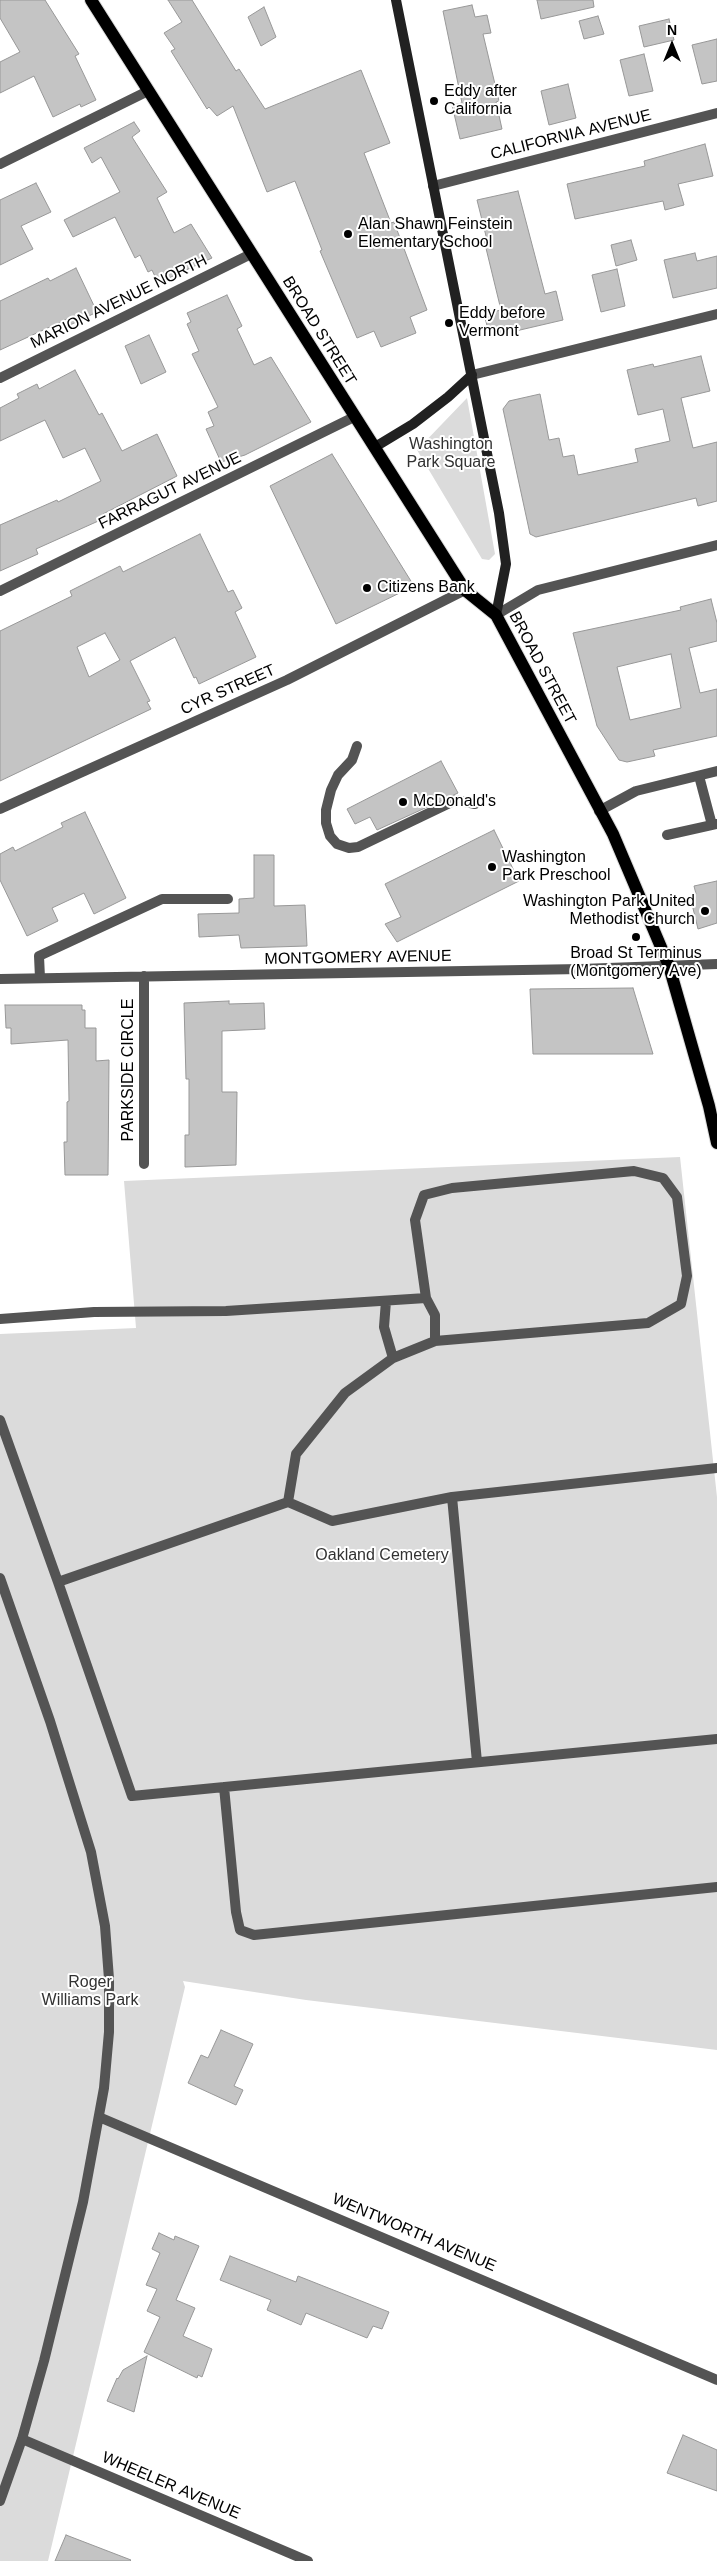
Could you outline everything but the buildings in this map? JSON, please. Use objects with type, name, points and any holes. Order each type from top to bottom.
[{"type":"main road","name":"BROAD STREET","points":[[91,0],[465,590],[496,615],[613,834],[669,966],[705,1089],[717,1143]]},
{"type":"main road","points":[[396,0],[499,513],[506,564],[496,615]]},
{"type":"main road","points":[[376,447],[448,397],[472,375]]},
{"type":"street","points":[[0,164],[148,91]]},
{"type":"street","name":"CALIFORNIA AVENUE","points":[[433,186],[717,114]]},
{"type":"street","name":"MARION AVENUE NORTH","points":[[0,378],[251,254]]},
{"type":"street","points":[[472,375],[717,314]]},
{"type":"street","name":"FARRAGUT AVENUE","points":[[0,591],[354,417]]},
{"type":"street","points":[[496,615],[538,590],[717,545]]},
{"type":"street","name":"CYR STREET","points":[[0,810],[287,680],[465,590]]},
{"type":"street","points":[[357,746],[352,760],[338,775],[331,790],[326,810],[326,823],[330,836],[338,844],[349,848],[358,847],[456,800],[475,804]]},
{"type":"street","points":[[599,810],[636,791],[717,771]]},
{"type":"street","points":[[666,835],[715,824],[699,776]]},
{"type":"street","points":[[40,978],[39,956],[162,899],[228,899]]},
{"type":"street","name":"MONTGOMERY AVENUE","points":[[0,979],[717,964]]},
{"type":"street","name":"PARKSIDE CIRCLE","points":[[144,976],[144,1164]]},
{"type":"street","points":[[288,1502],[296,1454],[345,1392],[393,1358],[435,1341],[648,1323],[681,1304],[688,1276],[677,1197],[663,1178],[634,1171],[452,1188],[424,1194],[415,1220],[426,1298],[435,1315],[435,1341]]},
{"type":"street","points":[[0,1319],[94,1312],[226,1311],[426,1298]]},
{"type":"street","points":[[386,1301],[384,1327],[393,1358]]},
{"type":"street","points":[[0,1420],[132,1796],[717,1739]]},
{"type":"street","points":[[58,1582],[288,1502],[332,1520],[452,1498],[717,1468]]},
{"type":"street","points":[[452,1498],[477,1762]]},
{"type":"street","points":[[0,1578],[71,1786],[91,1852],[101,1901],[108,1962],[109,2032],[99,2116],[62,2295],[22,2439],[0,2501]]},
{"type":"street","points":[[224,1787],[236,1912],[240,1930],[254,1935],[717,1887]]},
{"type":"street","name":"WENTWORTH AVENUE","points":[[99,2116],[717,2380]]},
{"type":"street","name":"WHEELER AVENUE","points":[[22,2439],[308,2561]]},
{"type":"green space","name":"Washington Park Square","points":[[467,398],[495,554],[489,560],[482,559],[417,450]]},
{"type":"green space","name":"Oakland Cemetery","points":[[680,1157],[717,1497],[717,2050],[306,2000],[183,1981],[185,1987],[48,2561],[0,2561],[0,1334],[136,1328],[124,1181]]},
{"type":"place","name":"Eddy after California","points":[[434,101]]},
{"type":"place","name":"Alan Shawn Feinstein Elementary School","points":[[348,234]]},
{"type":"place","name":"Eddy before Vermont","points":[[449,323]]},
{"type":"place","name":"Citizens Bank","points":[[367,588]]},
{"type":"place","name":"McDonald's","points":[[403,802]]},
{"type":"place","name":"Washington Park Preschool","points":[[492,867]]},
{"type":"place","name":"Washington Park United Methodist Church","points":[[705,911]]},
{"type":"place","name":"Broad St Terminus (Montgomery Ave)","points":[[636,937]]},
{"type":"park label","name":"Roger Williams Park","points":[[90,1992]]}]
